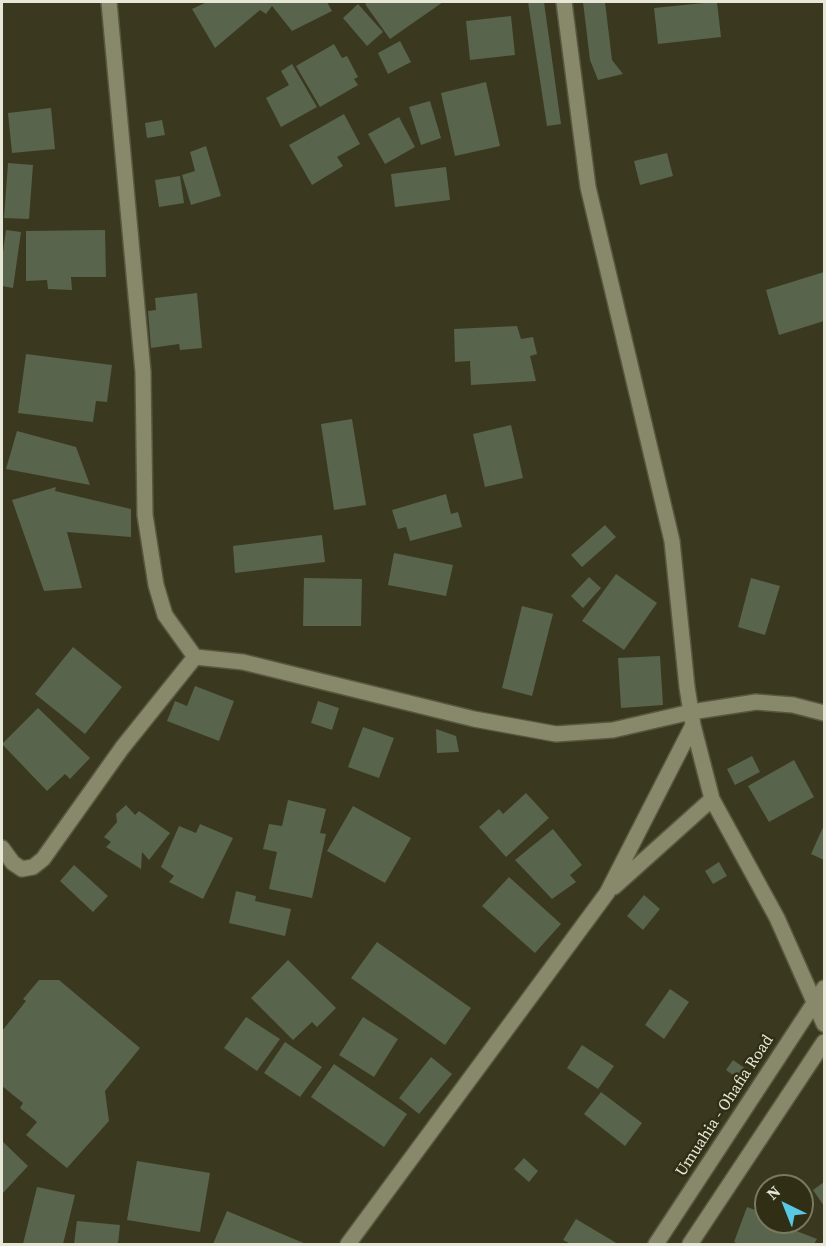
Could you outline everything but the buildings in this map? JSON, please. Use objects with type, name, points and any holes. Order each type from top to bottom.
[{"type":"street","points":[[109,2],[143,372],[145,515],[156,585],[165,615],[195,657],[243,662],[474,719],[556,734],[613,730],[692,719],[756,702],[793,705],[825,713]]},
{"type":"street","points":[[564,2],[588,187],[672,541],[692,719],[712,799],[777,918],[825,1024]]},
{"type":"street","points":[[2,848],[13,863],[22,869],[33,867],[43,859],[122,748],[195,657]]},
{"type":"street","points":[[348,1245],[607,893],[692,719]]},
{"type":"street","points":[[607,893],[712,799]]},
{"type":"street","name":"Umuahia - Ohafia Road","points":[[656,1245],[825,987]]},
{"type":"street","points":[[690,1245],[825,1042]]}]
